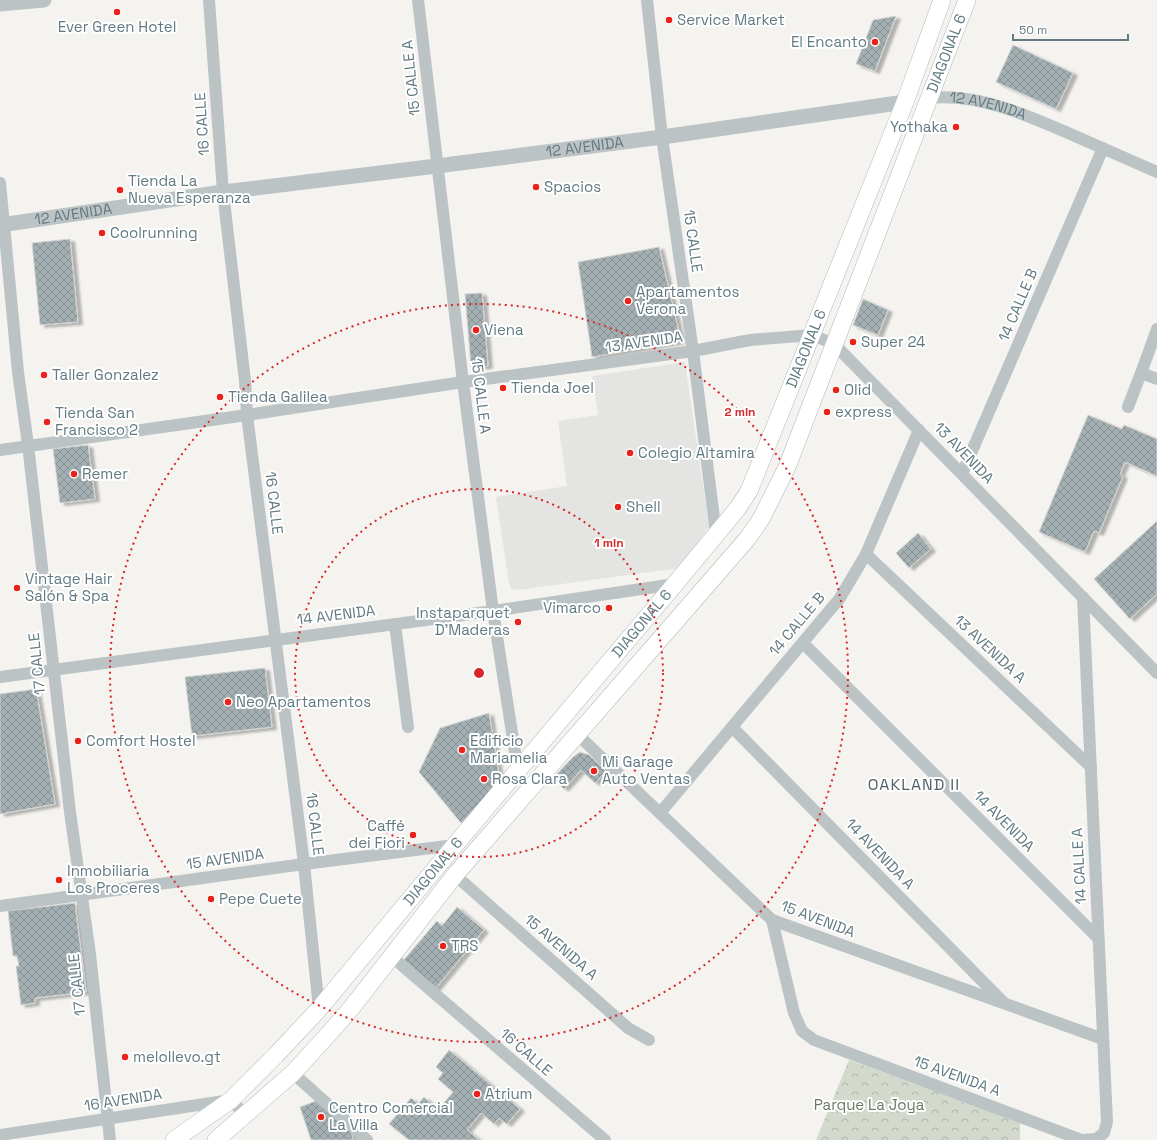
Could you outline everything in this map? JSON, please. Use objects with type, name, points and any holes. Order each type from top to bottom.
[{"type":"main road","name":"DIAGONAL 6","points":[[174,1140],[230,1100],[276,1055],[319,1008],[455,844],[675,584],[738,508],[749,492],[905,102],[942,0]]},
{"type":"main road","name":"DIAGONAL 6","points":[[216,1140],[293,1073],[349,1011],[455,875],[748,538],[760,519],[787,467],[967,0]]},
{"type":"main road","name":"12 AVENIDA","points":[[905,102],[928,98]]},
{"type":"street","points":[[0,4],[44,0]]},
{"type":"street","name":"16 CALLE","points":[[210,0],[223,192],[245,381],[247,415],[304,864],[319,1008]]},
{"type":"street","name":"15 CALLE A","points":[[418,0],[463,382],[493,611],[518,771]]},
{"type":"street","name":"15 CALLE","points":[[647,0],[662,136],[693,351],[716,534]]},
{"type":"street","name":"12 AVENIDA","points":[[928,98],[960,97],[985,102],[1028,116],[1157,172]]},
{"type":"street","name":"12 AVENIDA","points":[[2,225],[223,192],[437,166],[905,102]]},
{"type":"street","name":"14 CALLE B","points":[[962,474],[1103,148]]},
{"type":"street","name":"17 CALLE","points":[[0,183],[2,225],[18,372],[28,445],[70,812],[90,954],[110,1140]]},
{"type":"street","points":[[1128,407],[1157,329]]},
{"type":"street","name":"13 AVENIDA","points":[[0,450],[247,415],[463,382],[693,351],[750,340],[812,335],[834,344],[1157,673]]},
{"type":"street","points":[[1141,373],[1157,379]]},
{"type":"street","name":"14 CALLE B","points":[[660,813],[840,598],[866,554],[918,430]]},
{"type":"street","name":"13 AVENIDA A","points":[[866,554],[1091,767]]},
{"type":"street","name":"14 AVENIDA","points":[[0,677],[493,611],[675,584]]},
{"type":"street","name":"14 CALLE A","points":[[1083,597],[1107,1122],[1104,1133]]},
{"type":"street","points":[[395,624],[408,727]]},
{"type":"street","name":"14 AVENIDA","points":[[803,643],[1098,938]]},
{"type":"street","name":"14 AVENIDA A","points":[[732,727],[1006,1005]]},
{"type":"street","name":"15 AVENIDA","points":[[578,735],[772,920],[1103,1040]]},
{"type":"street","name":"15 AVENIDA","points":[[0,906],[455,844]]},
{"type":"street","name":"15 AVENIDA A","points":[[455,875],[628,1028],[649,1040]]},
{"type":"street","name":"15 AVENIDA A","points":[[772,920],[794,1013],[802,1030],[814,1040],[1082,1140],[1096,1139],[1104,1133]]},
{"type":"street","name":"16 CALLE","points":[[391,956],[605,1140]]},
{"type":"street","points":[[293,1073],[367,1140]]},
{"type":"street","points":[[230,1100],[245,1115]]},
{"type":"street","name":"16 AVENIDA","points":[[0,1135],[230,1100]]},
{"type":"shaded area","name":"Colegio Altamira","points":[[685,362],[709,527],[680,568],[518,590],[511,589],[496,497],[567,486],[558,421],[598,415],[592,376]]},
{"type":"green space","name":"Parque La Joya","points":[[849,1060],[1020,1122],[1020,1140],[816,1140]]},
{"type":"building","name":"El Encanto","points":[[896,16],[875,71],[856,64],[873,20]]},
{"type":"building","points":[[1013,45],[1073,73],[1056,109],[996,82]]},
{"type":"building","points":[[70,239],[78,322],[40,325],[32,243]]},
{"type":"building","name":"Apartamentos Verona","points":[[659,247],[681,341],[592,357],[578,262]]},
{"type":"building","name":"Viena","points":[[482,293],[488,366],[471,367],[465,294]]},
{"type":"building","points":[[863,299],[888,310],[878,335],[853,325]]},
{"type":"building","points":[[1088,415],[1122,429],[1124,425],[1157,439],[1157,476],[1125,462],[1120,474],[1123,476],[1099,533],[1094,531],[1085,552],[1039,532]]},
{"type":"building","name":"Remer","points":[[88,445],[95,499],[60,503],[53,449]]},
{"type":"building","points":[[1157,521],[1157,594],[1130,619],[1094,579]]},
{"type":"building","points":[[918,533],[931,549],[909,568],[896,553]]},
{"type":"building","name":"Neo Apartamentos","points":[[265,668],[272,727],[192,736],[185,677]]},
{"type":"building","points":[[36,689],[55,804],[0,814],[0,694]]},
{"type":"building","name":"Edificio Mariamelia","points":[[489,713],[500,782],[461,823],[419,772],[440,728]]},
{"type":"building","name":"Mi Garage Auto Ventas","points":[[580,752],[589,755],[606,771],[595,783],[581,770],[564,789],[553,778],[573,757]]},
{"type":"building","points":[[75,903],[86,992],[35,998],[35,1003],[21,1005],[16,966],[19,966],[17,956],[13,956],[8,911]]},
{"type":"building","name":"TRS","points":[[457,907],[484,930],[435,989],[402,962],[437,921],[442,926]]},
{"type":"building","name":"Atrium","points":[[449,1050],[520,1109],[507,1124],[499,1118],[494,1124],[481,1113],[467,1130],[479,1140],[409,1140],[389,1124],[411,1098],[418,1104],[424,1097],[438,1110],[453,1092],[438,1079],[443,1073],[436,1067]]},
{"type":"building","name":"Centro Comercial La Villa","points":[[316,1101],[350,1127],[353,1140],[311,1140],[300,1107]]},
{"type":"place","name":"Ever Green Hotel","points":[[117,12]]},
{"type":"place","name":"Service Market","points":[[669,20]]},
{"type":"place","name":"El Encanto","points":[[875,42]]},
{"type":"place","name":"Yothaka","points":[[956,127]]},
{"type":"place","name":"Spacios","points":[[536,187]]},
{"type":"place","name":"Tienda La Nueva Esperanza","points":[[120,190]]},
{"type":"place","name":"Coolrunning","points":[[102,233]]},
{"type":"place","name":"Apartamentos Verona","points":[[628,301]]},
{"type":"place","name":"Viena","points":[[476,330]]},
{"type":"place","name":"Super 24","points":[[853,342]]},
{"type":"place","name":"Taller Gonzalez","points":[[44,375]]},
{"type":"place","name":"Tienda Joel","points":[[503,388]]},
{"type":"place","name":"Olid","points":[[836,390]]},
{"type":"place","name":"Tienda Galilea","points":[[220,397]]},
{"type":"place","name":"express","points":[[827,412]]},
{"type":"place","name":"Tienda San Francisco 2","points":[[47,422]]},
{"type":"place","name":"Colegio Altamira","points":[[630,453]]},
{"type":"place","name":"Remer","points":[[74,474]]},
{"type":"place","name":"Shell","points":[[618,507]]},
{"type":"place","name":"Vintage Hair Salón & Spa","points":[[17,588]]},
{"type":"place","name":"Vimarco","points":[[609,608]]},
{"type":"place","name":"Instaparquet D'Maderas","points":[[518,622]]},
{"type":"place","name":"Neo Apartamentos","points":[[228,702]]},
{"type":"place","name":"Comfort Hostel","points":[[78,741]]},
{"type":"place","name":"Edificio Mariamelia","points":[[462,750]]},
{"type":"place","name":"Mi Garage Auto Ventas","points":[[594,771]]},
{"type":"place","name":"Rosa Clara","points":[[484,779]]},
{"type":"place","name":"Caffé dei Fiori","points":[[413,835]]},
{"type":"place","name":"Inmobiliaria Los Proceres","points":[[59,880]]},
{"type":"place","name":"Pepe Cuete","points":[[211,899]]},
{"type":"place","name":"TRS","points":[[443,946]]},
{"type":"place","name":"melollevo.gt","points":[[125,1057]]},
{"type":"place","name":"Atrium","points":[[477,1094]]},
{"type":"place","name":"Centro Comercial La Villa","points":[[321,1117]]},
{"type":"district","name":"OAKLAND II","points":[[914,784]]}]
